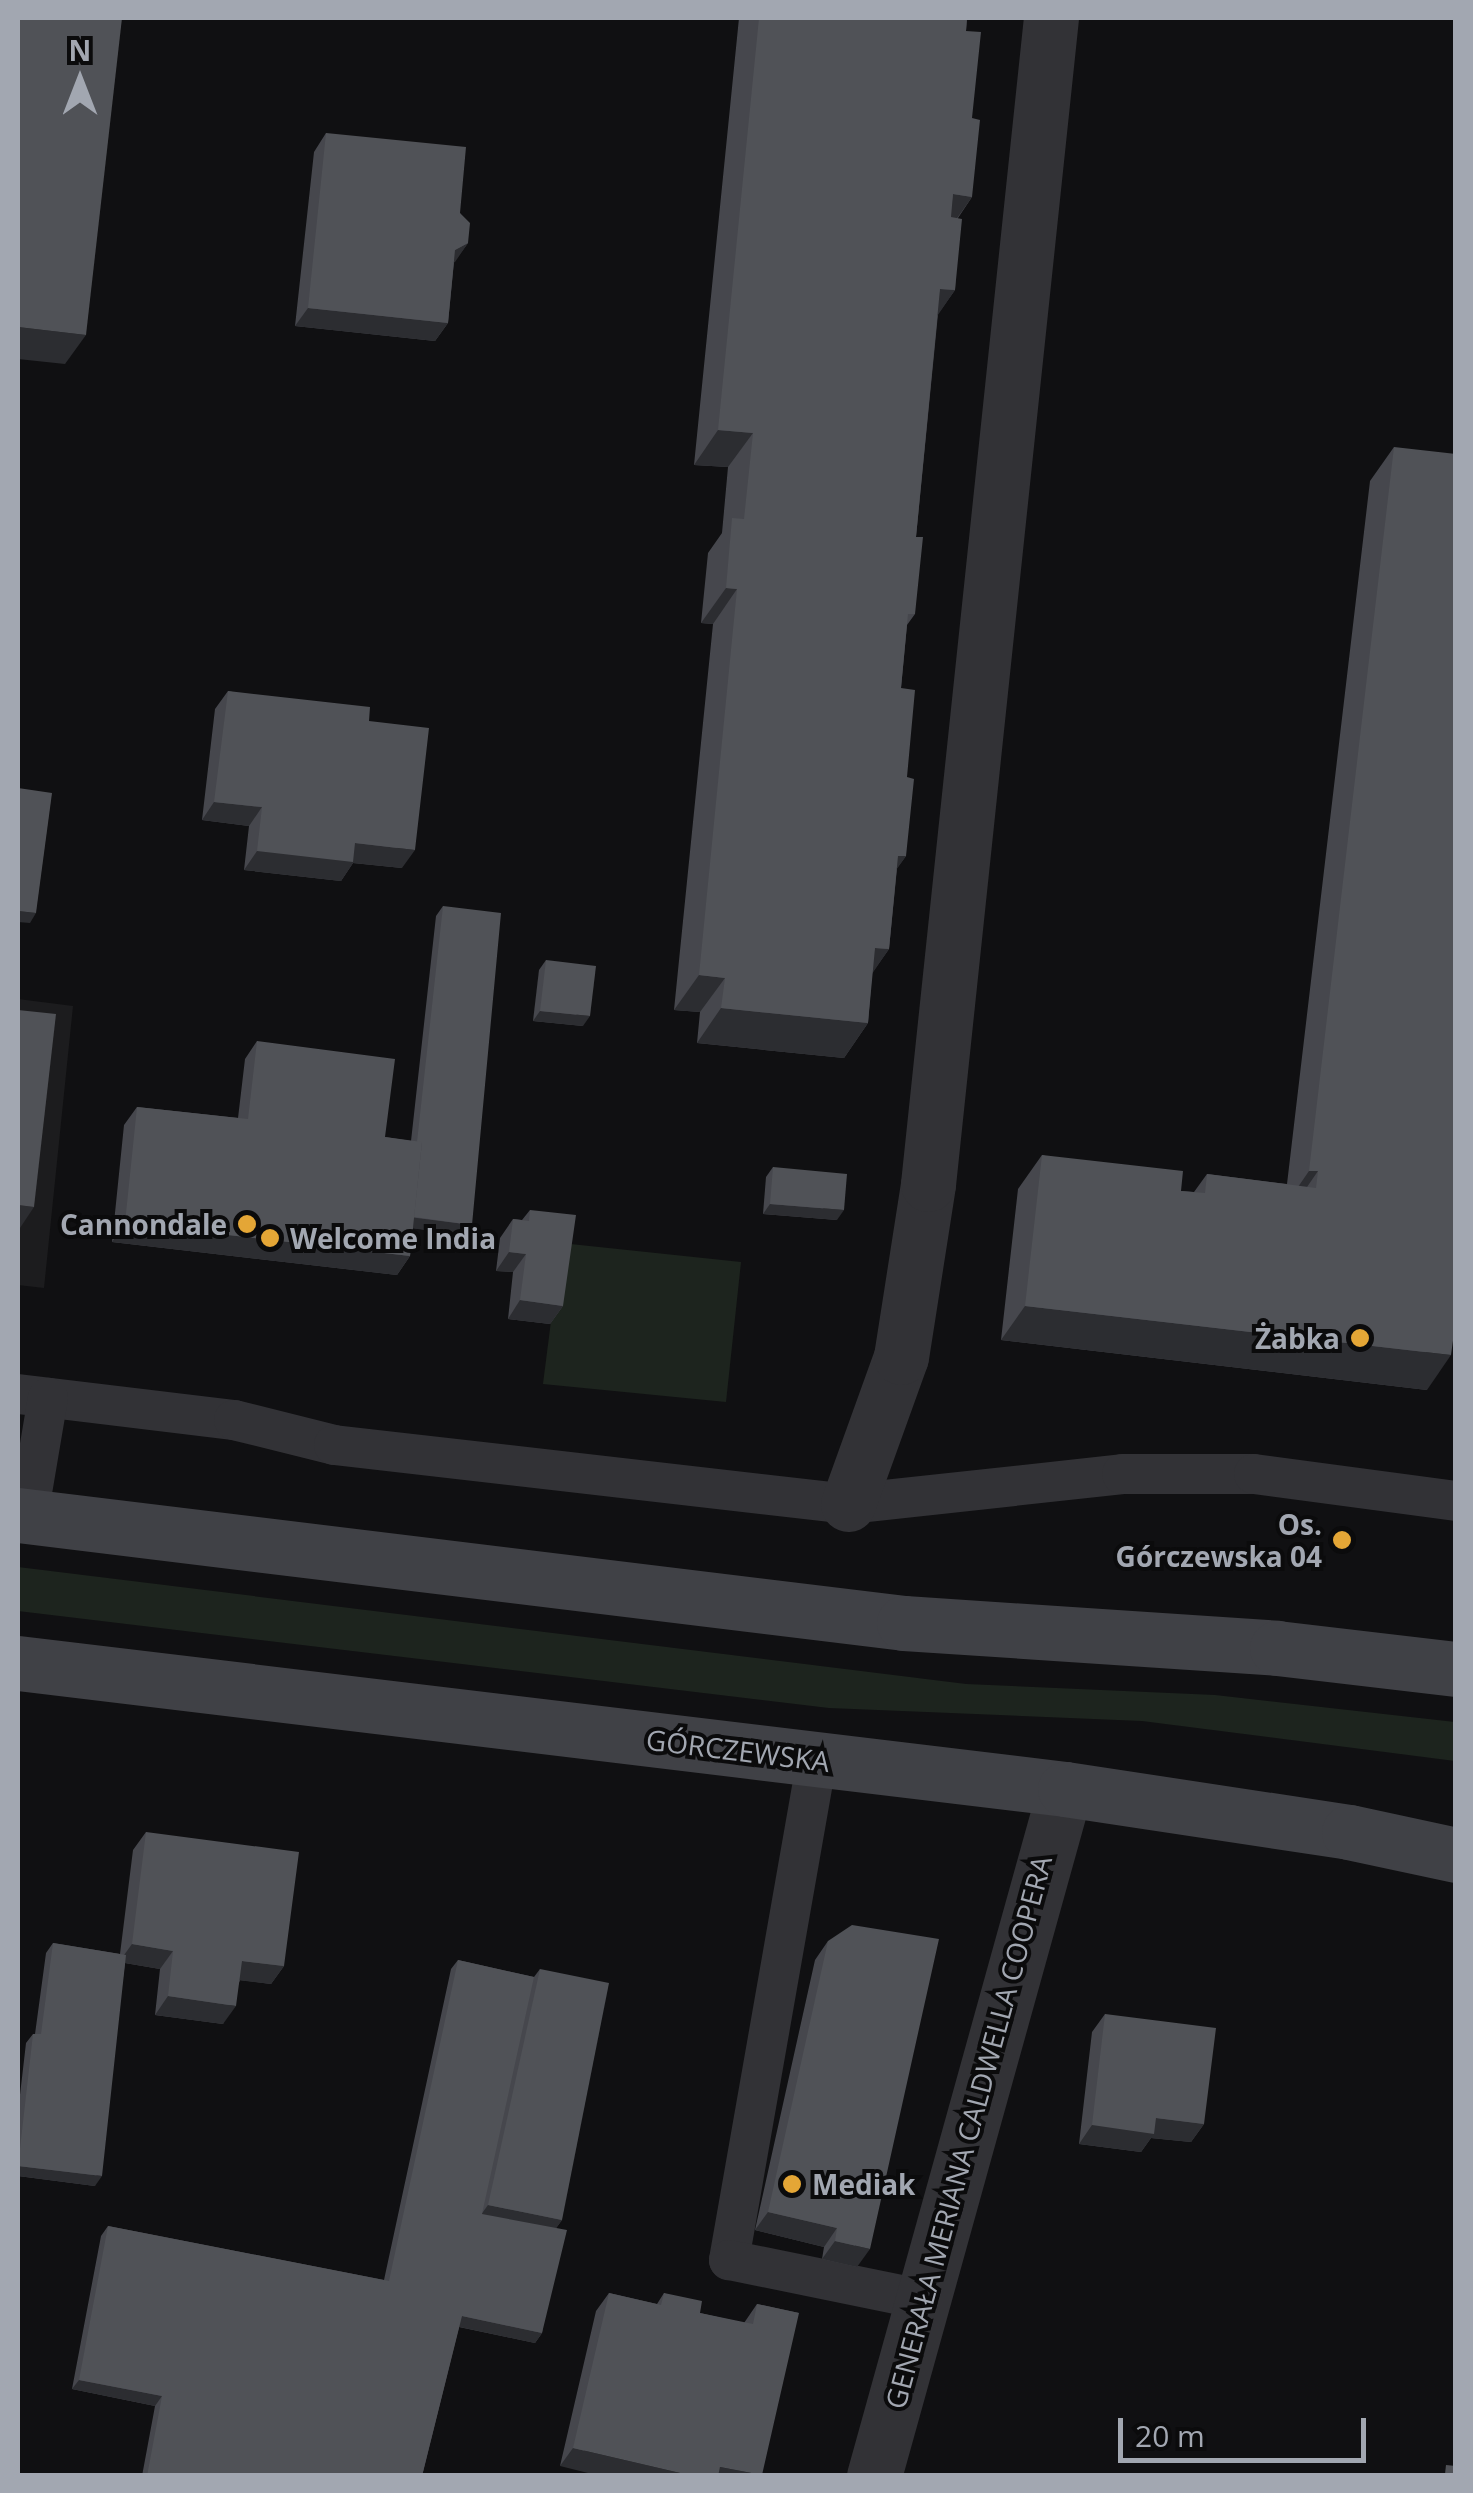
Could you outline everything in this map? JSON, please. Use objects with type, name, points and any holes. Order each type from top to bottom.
[{"type":"main road","points":[[23,1516],[904,1623],[1277,1648],[1456,1668]]},
{"type":"main road","name":"GÓRCZEWSKA","points":[[18,1664],[1064,1790],[1348,1832],[1456,1856]]},
{"type":"street","points":[[848,1504],[901,1357],[928,1184],[1051,18]]},
{"type":"street","name":"GENERAŁA MERIANA CALDWELLA COOPERA","points":[[874,2476],[1064,1790]]},
{"type":"lane","points":[[23,1516],[33,1396],[234,1420],[334,1445],[848,1504],[1122,1474],[1254,1474],[1456,1501]]},
{"type":"lane","points":[[817,1759],[729,2260],[921,2299]]},
{"type":"shaded area","points":[[18,999],[73,1006],[44,1288],[18,1285]]},
{"type":"shaded area","points":[[561,1243],[741,1262],[726,1402],[543,1384]]},
{"type":"shaded area","points":[[18,1567],[966,1684],[1215,1695],[1455,1722],[1455,1761],[1142,1721],[829,1708],[18,1611]]},
{"type":"building","points":[[18,18],[122,18],[86,335],[18,327]]},
{"type":"building","points":[[759,18],[967,18],[966,31],[981,32],[972,118],[980,120],[972,197],[953,194],[951,217],[962,219],[955,290],[940,289],[916,537],[923,537],[915,614],[908,614],[901,688],[915,690],[907,777],[914,779],[906,856],[898,856],[889,949],[875,948],[868,1023],[721,1008],[725,978],[699,975],[737,589],[726,588],[732,518],[744,519],[753,433],[718,430]]},
{"type":"building","points":[[326,133],[466,147],[460,213],[470,223],[468,243],[455,250],[448,323],[308,308]]},
{"type":"building","points":[[1394,447],[1456,454],[1456,1319],[1451,1355],[1025,1306],[1042,1155],[1183,1171],[1181,1191],[1205,1193],[1207,1174],[1316,1188],[1318,1171],[1309,1171]]},
{"type":"building","points":[[228,691],[370,707],[369,721],[429,728],[415,850],[355,843],[353,862],[257,851],[262,807],[214,802]]},
{"type":"building","points":[[18,788],[52,793],[36,913],[18,911]]},
{"type":"building","points":[[443,906],[501,913],[472,1225],[414,1217],[422,1142],[417,1142]]},
{"type":"building","points":[[546,960],[596,966],[590,1016],[540,1011]]},
{"type":"building","points":[[18,1010],[56,1014],[34,1207],[18,1205]]},
{"type":"building","points":[[257,1041],[395,1059],[385,1137],[422,1142],[410,1256],[125,1223],[137,1107],[248,1119]]},
{"type":"building","points":[[773,1167],[847,1174],[844,1210],[770,1204]]},
{"type":"building","points":[[530,1210],[576,1215],[563,1306],[520,1300],[526,1254],[509,1252],[513,1219],[529,1221]]},
{"type":"building","points":[[146,1832],[299,1852],[284,1966],[242,1961],[236,2006],[168,1996],[173,1951],[132,1944]]},
{"type":"building","points":[[852,1925],[939,1939],[870,2249],[835,2241],[837,2228],[768,2212],[828,1941]]},
{"type":"building","points":[[53,1943],[126,1955],[102,2176],[18,2166],[33,2034],[41,2034]]},
{"type":"building","points":[[458,1960],[534,1977],[482,2214],[567,2230],[542,2333],[462,2316],[422,2476],[147,2476],[162,2396],[79,2380],[108,2226],[389,2281]]},
{"type":"building","points":[[540,1969],[609,1983],[562,2220],[488,2205]]},
{"type":"building","points":[[1105,2014],[1216,2028],[1204,2124],[1156,2118],[1154,2134],[1092,2125]]},
{"type":"building","points":[[609,2293],[661,2305],[664,2293],[702,2301],[700,2313],[753,2324],[757,2304],[799,2313],[762,2475],[720,2467],[718,2476],[693,2476],[573,2448]]},
{"type":"building","points":[[1446,2465],[1456,2466],[1456,2474],[1445,2474]]},
{"type":"place","name":"Cannondale","points":[[247,1224]]},
{"type":"place","name":"Welcome India","points":[[270,1238]]},
{"type":"place","name":"Żabka","points":[[1360,1338]]},
{"type":"place","name":"Os. Górczewska 04","points":[[1342,1540]]},
{"type":"place","name":"Mediak","points":[[792,2184]]}]
